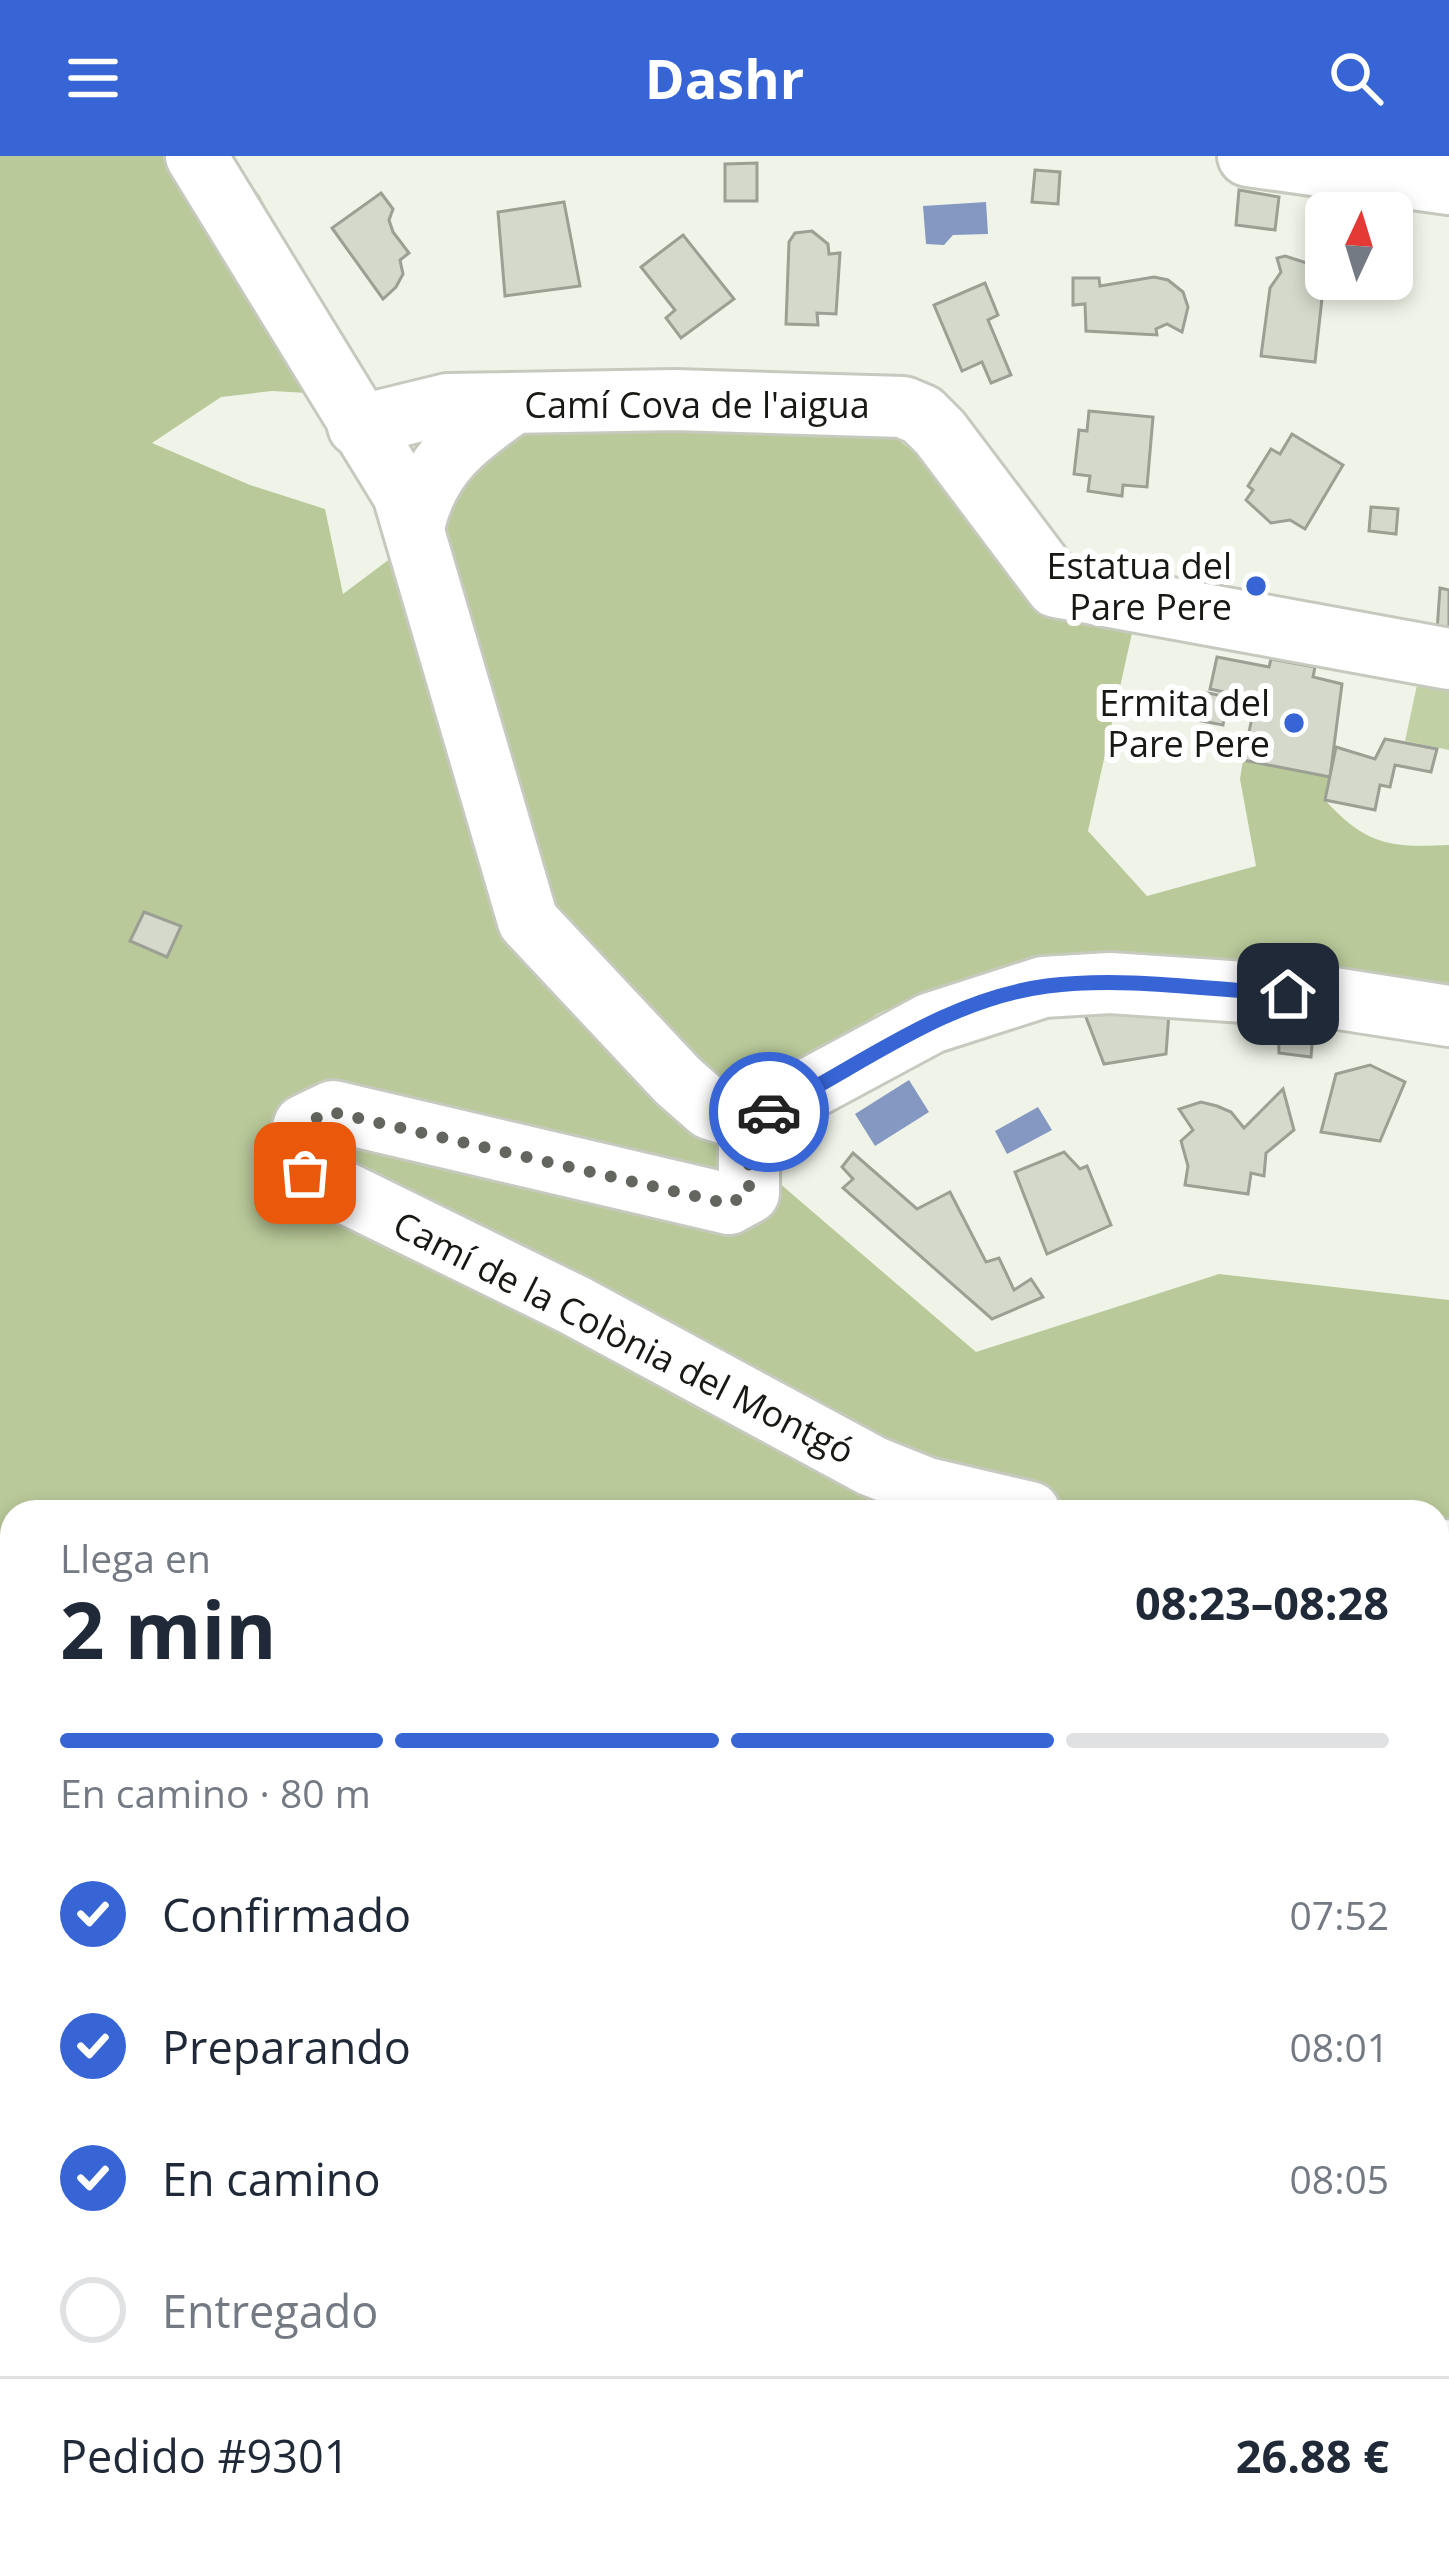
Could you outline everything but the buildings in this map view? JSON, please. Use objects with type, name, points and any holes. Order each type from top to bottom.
[{"type":"street","points":[[196,156],[389,470],[415,523],[528,921],[710,1109],[749,1121],[914,1031],[1043,987],[1110,983],[1333,998],[1449,1016]]},
{"type":"street","points":[[1248,156],[1449,184]]},
{"type":"street","name":"Camí Cova de l'aigua","points":[[358,426],[411,410],[514,403],[675,400],[903,407],[922,415],[940,434],[1056,587],[1449,659]]},
{"type":"street","points":[[415,523],[420,502],[443,459],[464,436],[514,403]]},
{"type":"street","name":"Camí de la Colònia del Montgó","points":[[749,1121],[753,1180],[749,1193],[729,1204],[345,1113],[315,1116],[304,1125],[296,1150],[305,1173],[574,1305],[872,1466],[927,1488],[978,1500]]},
{"type":"green space","points":[[0,156],[227,156],[260,196],[348,373],[343,395],[272,391],[221,397],[152,443],[250,485],[325,509],[343,594],[435,525],[499,430],[891,434],[1134,624],[1088,831],[1147,896],[1256,866],[1240,779],[1243,760],[1330,777],[1325,800],[1367,835],[1410,846],[1449,845],[1449,991],[1325,967],[1173,958],[924,994],[877,1014],[715,1128],[976,1352],[1219,1274],[1449,1300],[1449,1500],[0,1500]]},
{"type":"green space","points":[[1417,685],[1449,691],[1449,750],[1405,741]]},
{"type":"water","points":[[986,202],[988,234],[953,235],[944,245],[926,244],[923,206]]},
{"type":"water","points":[[909,1080],[929,1112],[875,1146],[855,1114]]},
{"type":"water","points":[[1038,1107],[1052,1130],[1007,1154],[995,1131]]},
{"type":"way so far","points":[[305,1173],[297,1160],[297,1136],[315,1116],[332,1112],[357,1114],[618,1181],[729,1204],[740,1202],[753,1180],[749,1121],[769,1112]]},
{"type":"place","name":"Estatua del Pare Pere","points":[[1256,586]]},
{"type":"place","name":"Ermita del Pare Pere","points":[[1294,723]]},
{"type":"route","points":[[769,1112],[834,1072],[931,1023],[1043,987],[1110,983],[1288,994]]}]
